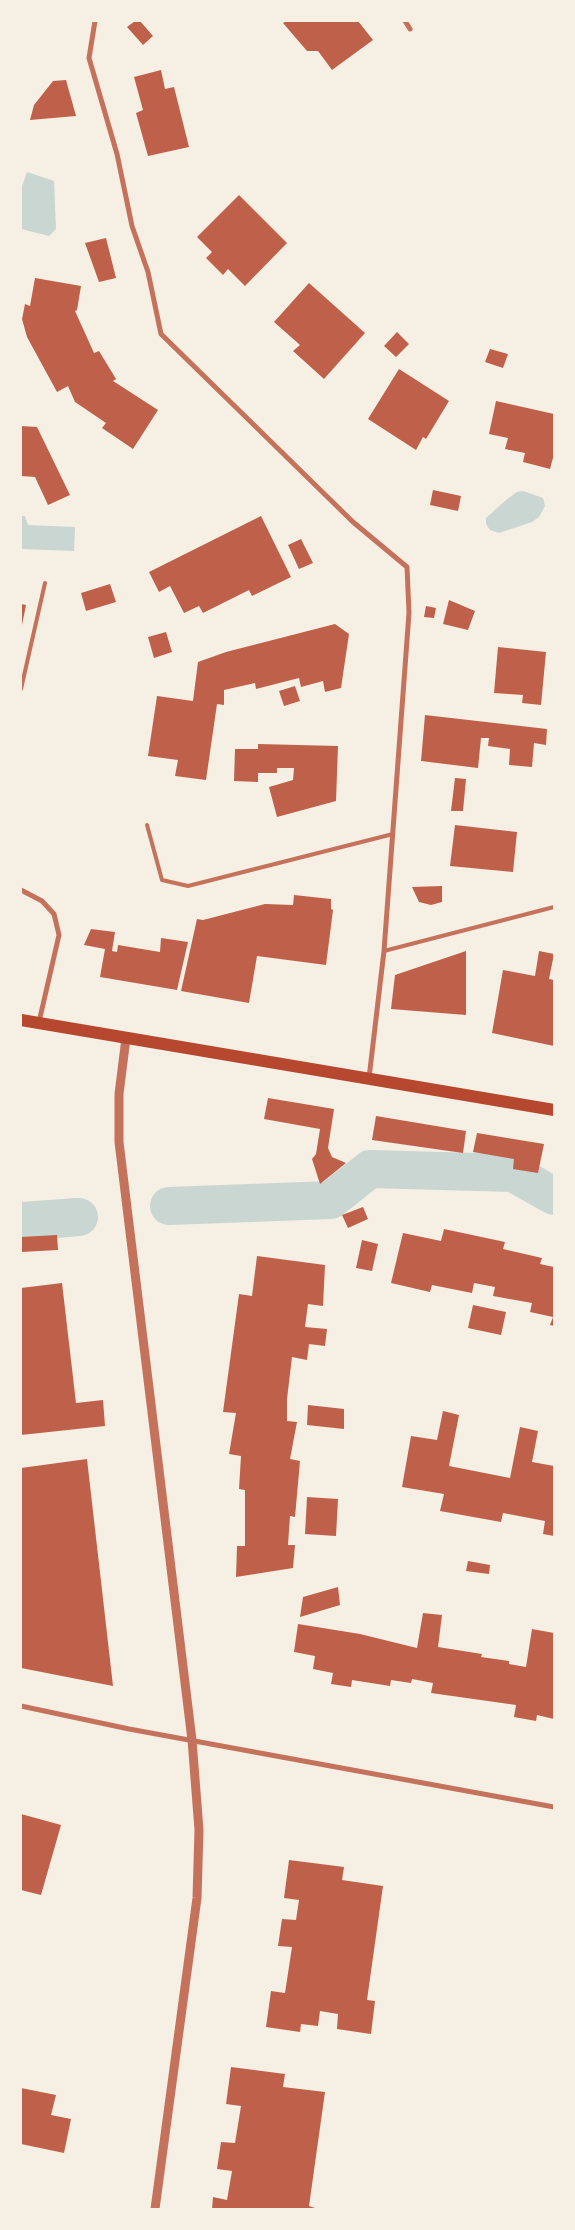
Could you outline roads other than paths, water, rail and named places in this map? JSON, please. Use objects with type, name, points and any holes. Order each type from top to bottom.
[{"type":"main road","points":[[21,1020],[554,1110]]},
{"type":"street","points":[[95,21],[89,58],[117,154],[132,226],[148,272],[161,334],[353,522],[406,566],[409,613],[384,951],[369,1080]]},
{"type":"street","points":[[405,21],[410,29]]},
{"type":"street","points":[[21,890],[42,901],[54,914],[59,935],[38,1023]]},
{"type":"street","points":[[126,1038],[120,1094],[120,1142],[192,1740],[199,1830],[197,1898],[155,2209]]},
{"type":"street","points":[[21,1706],[192,1740],[554,1807]]},
{"type":"lane","points":[[21,689],[45,583]]},
{"type":"lane","points":[[147,825],[162,880],[188,886],[393,834]]},
{"type":"lane","points":[[384,951],[554,908]]},
{"type":"waterway","points":[[169,1206],[331,1200],[370,1169],[513,1173],[554,1196]]},
{"type":"waterway","points":[[21,1222],[79,1217]]}]
